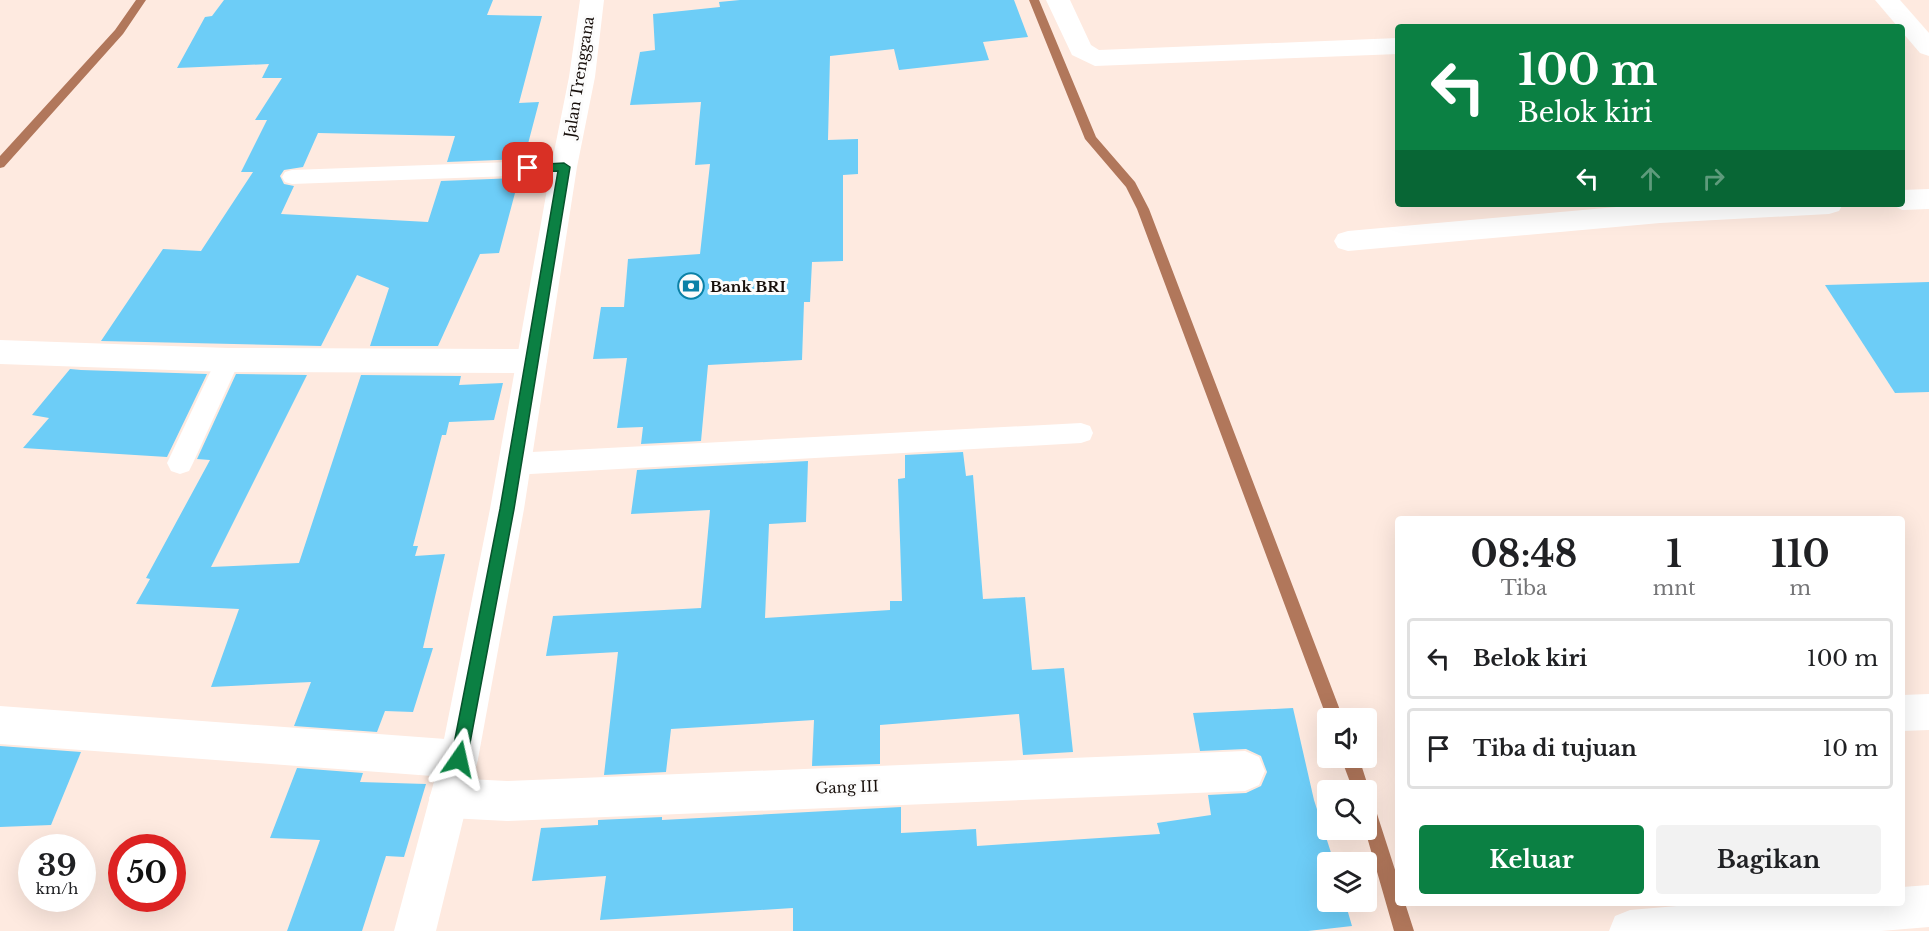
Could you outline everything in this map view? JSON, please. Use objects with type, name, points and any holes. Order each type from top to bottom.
[{"type":"street","name":"Jalan Trenggana","points":[[415,931],[459,759],[505,520],[564,167],[582,77],[592,0]]},
{"type":"street","points":[[1058,0],[1081,50],[1095,58],[1395,46]]},
{"type":"street","points":[[1887,0],[1929,48]]},
{"type":"street","points":[[1905,200],[1929,198]]},
{"type":"street","points":[[1348,241],[1660,213],[1773,207]]},
{"type":"street","points":[[0,352],[228,360],[532,361]]},
{"type":"street","points":[[1905,713],[1929,712]]},
{"type":"street","points":[[0,725],[459,759]]},
{"type":"street","name":"Gang III","points":[[449,798],[507,801],[1245,771]]},
{"type":"street","points":[[1630,931],[1929,906]]},
{"type":"lane","points":[[292,177],[564,167]]},
{"type":"lane","points":[[180,463],[228,360]]},
{"type":"lane","points":[[513,464],[1081,433]]},
{"type":"building","points":[[224,0],[493,0],[487,15],[542,16],[519,103],[539,102],[524,159],[447,162],[455,136],[318,133],[303,167],[284,170],[280,176],[284,184],[294,186],[281,214],[428,222],[441,181],[519,178],[499,253],[480,254],[438,346],[370,346],[389,288],[357,275],[321,346],[101,341],[163,249],[201,251],[253,172],[241,172],[267,120],[255,120],[282,78],[262,78],[269,64],[177,68],[205,17],[212,16]]},
{"type":"building","points":[[740,0],[1014,0],[1028,37],[983,42],[989,60],[899,70],[894,49],[830,56],[828,140],[858,139],[858,174],[843,175],[843,261],[812,262],[810,302],[804,302],[802,360],[708,365],[701,441],[641,444],[643,427],[617,428],[627,358],[593,359],[601,307],[624,307],[628,259],[700,254],[710,164],[695,165],[701,102],[630,105],[640,52],[655,50],[653,14],[720,7],[719,2]]},
{"type":"building","points":[[1929,282],[1929,392],[1895,393],[1825,285]]},
{"type":"building","points":[[70,369],[207,374],[167,457],[23,448],[49,418],[32,415]]},
{"type":"building","points":[[236,374],[307,375],[211,567],[299,563],[361,375],[461,376],[459,385],[503,383],[494,420],[449,422],[446,435],[442,435],[413,546],[418,546],[415,556],[445,554],[423,648],[433,648],[413,712],[385,711],[377,732],[294,726],[311,682],[211,687],[239,609],[136,604],[150,579],[146,578],[210,460],[197,459]]},
{"type":"building","points":[[963,452],[966,476],[973,475],[983,599],[1025,597],[1032,670],[1064,668],[1073,752],[1023,755],[1019,714],[880,725],[880,764],[812,766],[814,720],[671,729],[666,772],[604,775],[618,652],[546,656],[553,616],[701,608],[710,510],[631,514],[637,470],[808,461],[806,522],[769,524],[765,618],[890,610],[890,601],[902,601],[898,479],[905,478],[905,455]]},
{"type":"building","points":[[1293,708],[1317,809],[1317,840],[1327,840],[1331,852],[1317,852],[1317,912],[1348,912],[1352,926],[1308,931],[793,931],[793,908],[600,920],[606,876],[532,881],[541,828],[598,825],[598,820],[662,817],[662,820],[901,807],[901,833],[976,829],[977,846],[1160,834],[1157,823],[1211,815],[1208,795],[1246,793],[1261,786],[1267,772],[1261,756],[1246,749],[1200,751],[1193,713]]},
{"type":"building","points":[[0,746],[81,752],[51,825],[0,827]]},
{"type":"building","points":[[297,768],[363,773],[360,782],[426,784],[404,857],[386,856],[362,931],[287,931],[320,840],[270,838]]},
{"type":"waterway","points":[[0,164],[119,32],[141,0]]},
{"type":"waterway","points":[[1034,0],[1091,139],[1131,185],[1143,209],[1331,708]]},
{"type":"waterway","points":[[1354,768],[1358,780]]},
{"type":"waterway","points":[[1377,839],[1395,900]]},
{"type":"waterway","points":[[1397,906],[1404,931]]},
{"type":"place","name":"Bank BRI","points":[[691,286]]},
{"type":"route","points":[[459,759],[507,509],[564,167],[528,168]]}]
